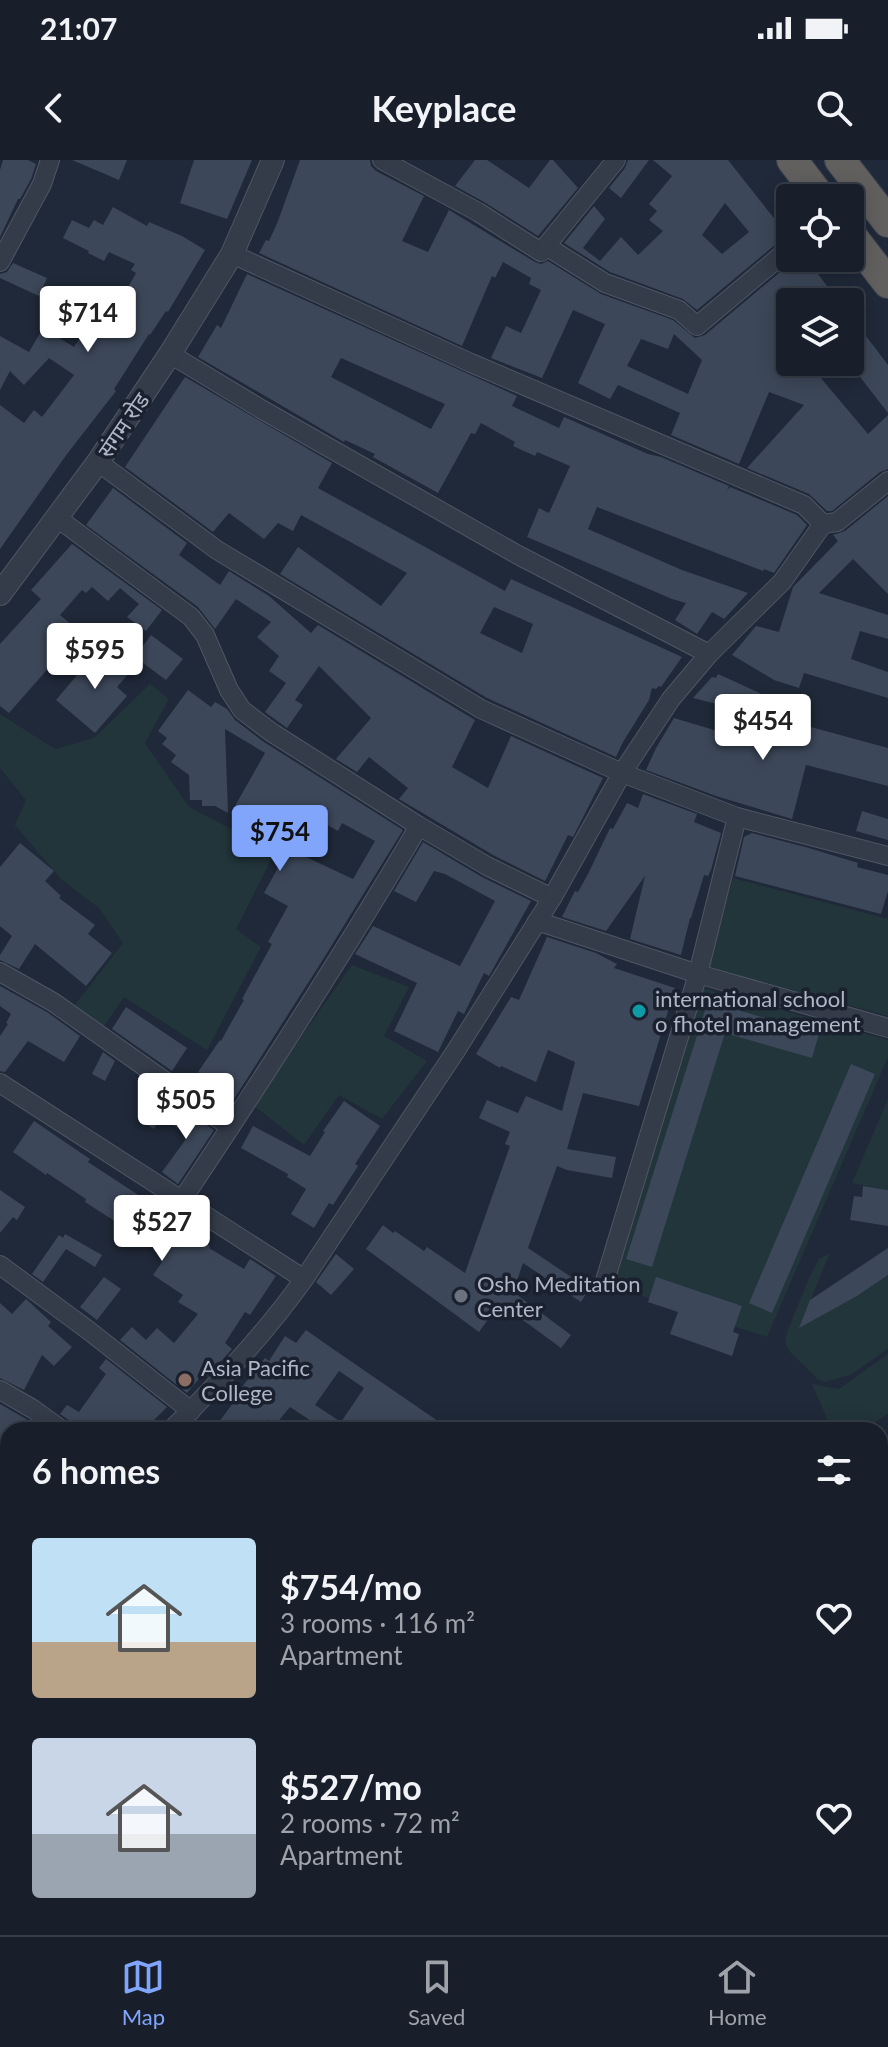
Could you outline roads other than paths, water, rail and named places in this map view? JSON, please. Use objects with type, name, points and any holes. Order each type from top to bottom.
[{"type":"highway","points":[[792,160],[810,184]]},
{"type":"highway","points":[[840,160],[888,222]]},
{"type":"highway","points":[[864,252],[888,283]]},
{"type":"street","points":[[0,262],[42,184],[50,160]]},
{"type":"street","name":"संगम रोड","points":[[0,594],[98,462],[170,354],[232,254],[273,160]]},
{"type":"street","points":[[382,160],[478,212],[541,252],[616,160]]},
{"type":"street","points":[[546,246],[605,283],[679,310],[697,326],[776,260]]},
{"type":"street","points":[[232,254],[471,363],[804,505],[823,524]]},
{"type":"street","points":[[170,354],[518,555],[709,654]]},
{"type":"street","points":[[98,462],[217,550],[481,709],[622,773],[737,817],[888,856]]},
{"type":"street","points":[[179,1422],[281,1311],[304,1279],[457,1049],[552,898],[622,773],[671,699],[709,654],[782,582],[823,524],[837,522],[888,481]]},
{"type":"street","points":[[56,517],[191,617],[205,635],[229,690],[242,710],[271,732],[419,826],[487,866],[552,898]]},
{"type":"street","points":[[604,1284],[698,974],[737,817]]},
{"type":"street","points":[[182,1200],[364,919],[419,826]]},
{"type":"street","points":[[537,921],[698,974],[888,1028]]},
{"type":"street","points":[[0,972],[53,1002],[230,1127]]},
{"type":"street","points":[[0,1083],[304,1279]]},
{"type":"street","points":[[0,1265],[191,1411]]},
{"type":"street","points":[[0,1390],[51,1422]]},
{"type":"place","name":"international school o fhotel management","points":[[639,1011]]},
{"type":"place","name":"Osho Meditation Center","points":[[461,1296]]},
{"type":"place","name":"Asia Pacific College","points":[[185,1380]]}]
